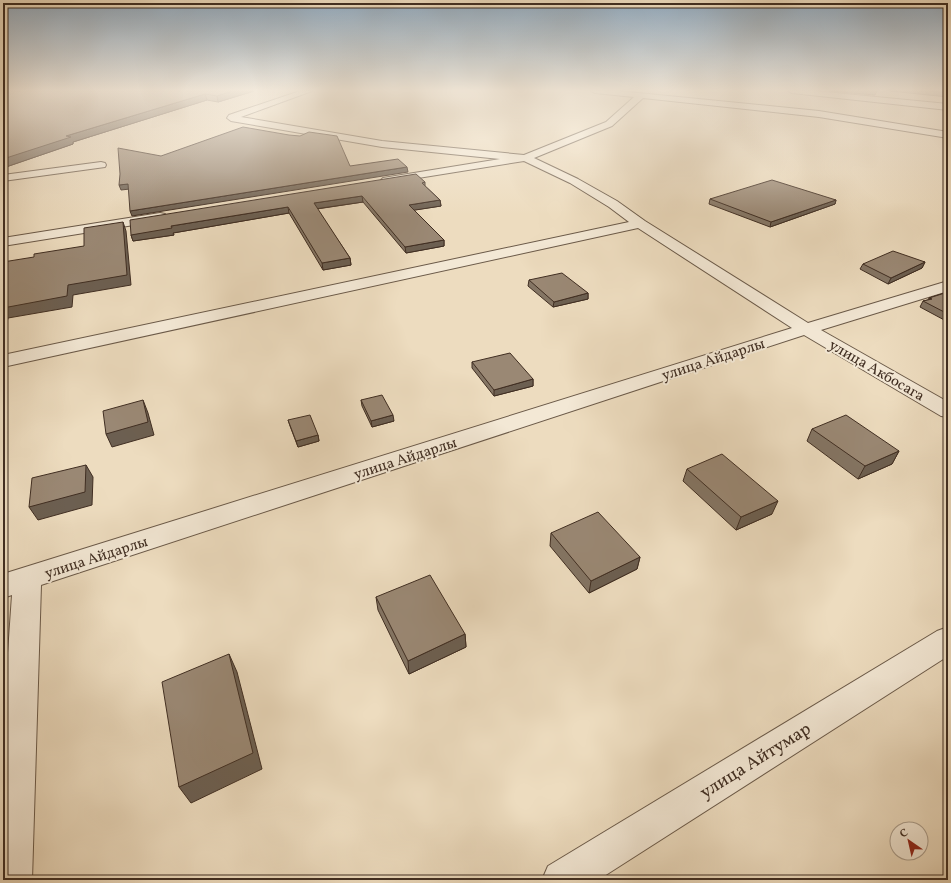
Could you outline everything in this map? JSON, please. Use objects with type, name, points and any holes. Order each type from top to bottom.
[{"type":"street","points":[[314,132],[382,144],[525,158]]},
{"type":"street","points":[[377,182],[525,158],[589,132]]},
{"type":"street","points":[[931,132],[948,135]]},
{"type":"street","name":"улица Акбосага","points":[[525,158],[574,181],[613,204],[640,224],[806,329],[948,411]]},
{"type":"street","points":[[3,178],[101,165]]},
{"type":"street","points":[[3,242],[174,215]]},
{"type":"street","points":[[3,361],[640,224]]},
{"type":"street","name":"улица Айдарлы","points":[[15,583],[806,329],[948,286]]},
{"type":"street","points":[[12,880],[15,583]]},
{"type":"street","name":"улица Айтумар","points":[[562,880],[948,640]]},
{"type":"building","points":[[3,132],[79,132],[66,136],[71,137],[3,159]]},
{"type":"building","points":[[228,132],[273,132],[300,136],[310,132],[337,136],[350,166],[398,159],[407,167],[130,211],[128,184],[119,185],[120,174],[118,148],[161,156]]},
{"type":"building","points":[[416,174],[425,182],[422,183],[440,200],[409,205],[444,240],[405,247],[362,196],[314,203],[350,258],[322,263],[288,207],[171,226],[172,228],[131,235],[130,220]]},
{"type":"building","points":[[772,180],[836,200],[771,222],[710,199]]},
{"type":"building","points":[[123,222],[127,275],[68,285],[67,296],[3,308],[3,262],[34,257],[34,254],[84,246],[84,228]]},
{"type":"building","points":[[893,251],[925,262],[891,278],[863,264]]},
{"type":"building","points":[[562,273],[588,293],[554,302],[529,280]]},
{"type":"building","points":[[948,292],[948,314],[923,301],[932,299],[929,298]]},
{"type":"building","points":[[510,353],[533,379],[494,390],[472,362]]},
{"type":"building","points":[[382,395],[393,415],[371,421],[361,400]]},
{"type":"building","points":[[143,400],[148,422],[106,434],[103,411]]},
{"type":"building","points":[[310,415],[318,435],[296,441],[288,420]]},
{"type":"building","points":[[846,415],[899,451],[865,466],[812,429]]},
{"type":"building","points":[[722,454],[778,501],[741,517],[687,469]]},
{"type":"building","points":[[86,465],[85,492],[29,507],[32,478]]},
{"type":"building","points":[[598,512],[640,557],[591,581],[551,533]]},
{"type":"building","points":[[430,575],[465,634],[408,661],[376,597]]},
{"type":"building","points":[[229,654],[253,753],[179,787],[162,682]]}]
